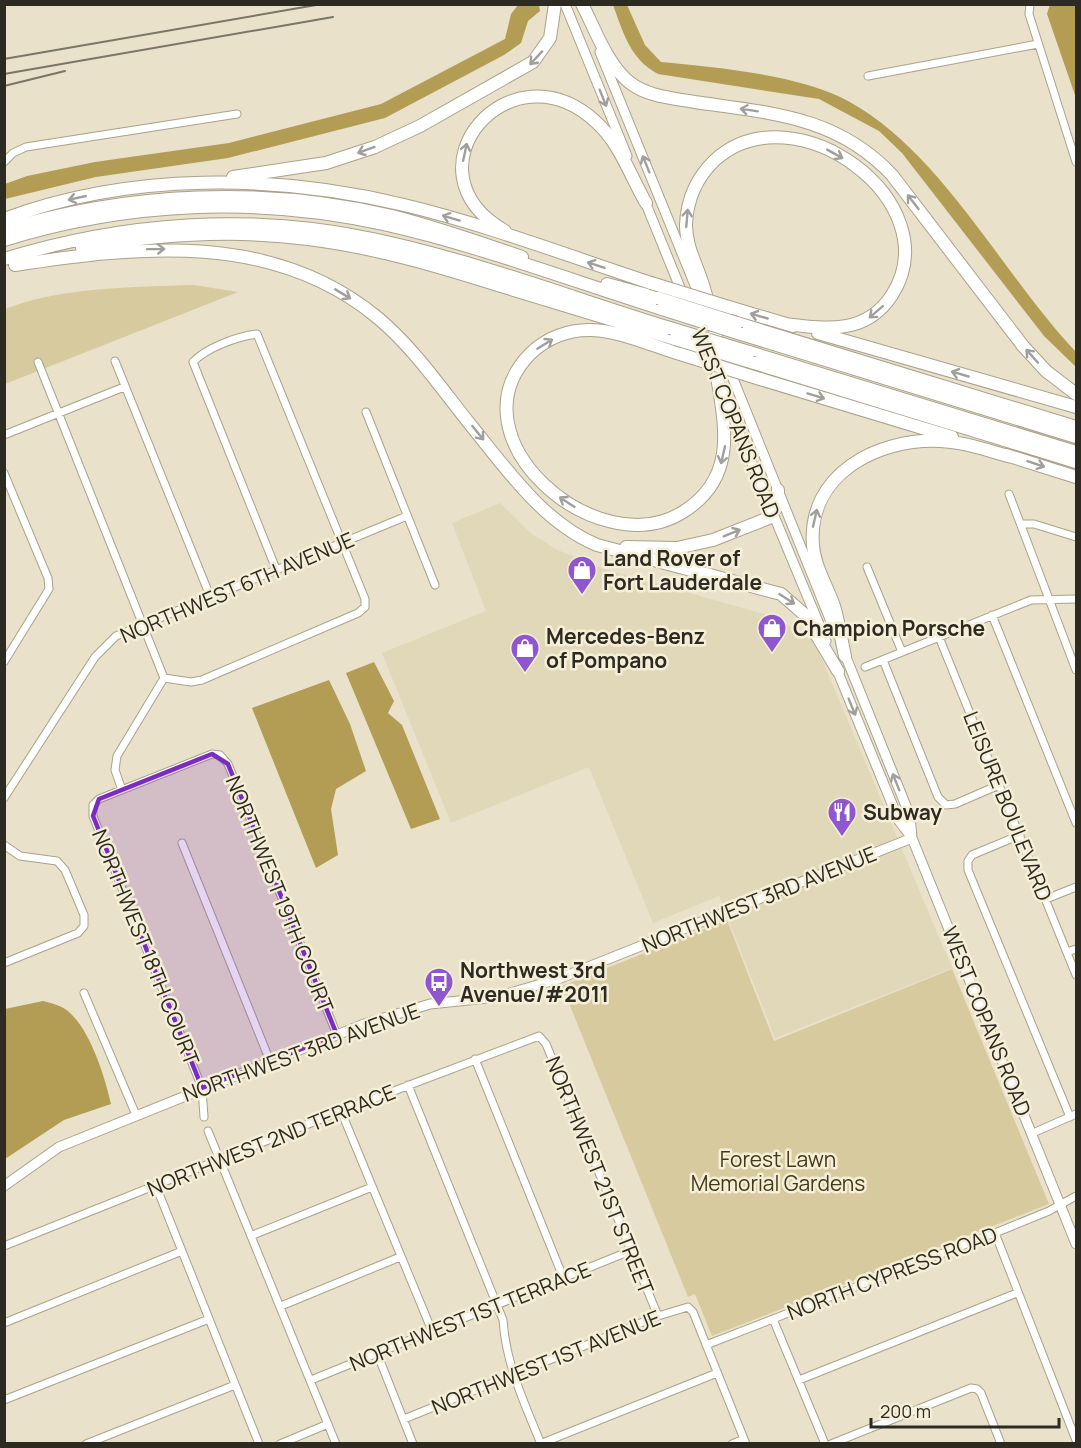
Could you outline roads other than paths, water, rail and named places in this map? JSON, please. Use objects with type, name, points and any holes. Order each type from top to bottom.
[{"type":"highway","points":[[4,219],[80,197],[298,169],[338,159],[387,142],[533,62],[550,38],[555,4]]},
{"type":"highway","points":[[581,4],[618,71],[642,90],[666,97],[805,120],[845,137],[870,154],[892,175],[1030,354],[1077,394]]},
{"type":"highway","points":[[527,243],[483,215],[470,197],[464,177],[464,152],[472,131],[485,116],[504,103],[530,98],[550,99],[570,105],[587,114],[610,138],[646,203]]},
{"type":"highway","points":[[716,335],[703,283],[688,243],[686,218],[689,203],[701,176],[717,159],[735,146],[764,137],[805,140],[832,151],[854,166],[876,186],[890,205],[900,224],[905,243],[904,264],[897,285],[885,304],[873,316],[841,329],[819,329],[786,324]]},
{"type":"highway","points":[[147,188],[253,184],[338,192],[421,210],[732,308],[1077,407]]},
{"type":"highway","points":[[4,230],[89,209],[157,200],[229,197],[299,201],[356,209],[413,221],[660,304]]},
{"type":"highway","points":[[4,240],[81,221],[150,210],[243,207],[314,212],[426,235],[660,304],[1077,437]]},
{"type":"highway","points":[[8,264],[81,248],[148,238],[239,234],[306,238],[372,249],[1077,452]]},
{"type":"highway","points":[[8,264],[117,251],[187,249],[255,258],[310,276],[360,305],[396,335],[522,487],[556,519],[579,536],[597,545],[781,594],[804,614],[838,671]]},
{"type":"highway","points":[[740,329],[1077,427]]},
{"type":"highway","points":[[717,377],[726,431],[722,462],[713,482],[699,500],[669,519],[632,526],[590,515],[551,490],[532,472],[518,452],[507,419],[509,391],[521,365],[545,342],[569,332],[597,330],[1077,477]]},
{"type":"highway","points":[[752,358],[1077,462]]},
{"type":"highway","points":[[845,656],[834,607],[815,560],[813,541],[818,507],[836,477],[863,456],[884,448],[912,442],[954,443],[1012,457]]},
{"type":"highway","points":[[556,519],[608,543],[643,549],[667,549],[713,540],[773,514],[778,505],[778,490]]},
{"type":"main road","name":"WEST COPANS ROAD","points":[[565,4],[899,821],[912,838],[1077,1244]]},
{"type":"main road","name":"WEST COPANS ROAD","points":[[581,4],[910,816],[912,838]]},
{"type":"main road","name":"NORTHWEST 3RD AVENUE","points":[[4,1186],[59,1147],[380,1018],[430,1004],[497,997],[558,979],[912,838]]},
{"type":"street","points":[[1030,4],[1029,14],[1077,162]]},
{"type":"street","points":[[868,76],[1038,44]]},
{"type":"street","points":[[4,162],[13,153],[26,147],[237,114]]},
{"type":"street","points":[[164,678],[191,682],[202,680],[358,613],[365,607],[365,599],[257,334],[247,335],[199,355],[193,362],[276,569]]},
{"type":"street","points":[[115,361],[210,596]]},
{"type":"street","points":[[38,363],[144,623],[164,678]]},
{"type":"street","points":[[4,435],[124,387]]},
{"type":"street","points":[[366,412],[435,585]]},
{"type":"street","points":[[4,473],[48,578],[49,589],[4,662]]},
{"type":"street","points":[[1010,494],[1047,598],[1077,670]]},
{"type":"street","name":"NORTHWEST 6TH AVENUE","points":[[4,798],[95,657],[116,636],[407,516]]},
{"type":"street","points":[[1022,524],[1034,524],[1077,537]]},
{"type":"street","points":[[867,567],[902,652]]},
{"type":"street","points":[[865,667],[1031,600],[1077,599]]},
{"type":"street","points":[[992,615],[1077,823]]},
{"type":"street","name":"LEISURE BOULEVARD","points":[[939,637],[1077,975]]},
{"type":"street","points":[[883,660],[938,797],[946,805],[955,804],[999,785]]},
{"type":"street","points":[[122,790],[115,770],[117,756],[164,678]]},
{"type":"street","name":"NORTHWEST 19TH COURT","points":[[122,790],[212,753],[220,755],[228,764],[337,1035]]},
{"type":"street","name":"NORTHWEST 18TH COURT","points":[[122,790],[99,799],[93,805],[93,816],[202,1088],[204,1117]]},
{"type":"street","points":[[1020,835],[972,855],[968,861],[968,870],[1073,1115],[1033,1133]]},
{"type":"street","points":[[182,843],[270,1061]]},
{"type":"street","points":[[4,846],[20,856],[57,861],[69,879],[84,915],[84,926],[78,933],[4,963]]},
{"type":"street","points":[[1046,899],[1077,887]]},
{"type":"street","points":[[1068,952],[1077,949]]},
{"type":"street","points":[[84,993],[136,1115]]},
{"type":"street","name":"NORTHWEST 2ND TERRACE","points":[[4,1246],[341,1111],[539,1036]]},
{"type":"street","name":"NORTHWEST 21ST STREET","points":[[539,1036],[546,1044],[658,1316]]},
{"type":"street","points":[[475,1059],[563,1277]]},
{"type":"street","points":[[408,1085],[503,1320],[505,1348],[512,1376],[541,1443],[717,1373]]},
{"type":"street","points":[[341,1111],[432,1331]]},
{"type":"street","points":[[208,1131],[253,1235],[336,1443]]},
{"type":"street","points":[[156,1186],[259,1443]]},
{"type":"street","points":[[253,1235],[372,1187]]},
{"type":"street","name":"NORTH CYPRESS ROAD","points":[[706,1346],[995,1233],[1077,1196]]},
{"type":"street","points":[[995,1233],[1077,1440]]},
{"type":"street","points":[[4,1323],[182,1251]]},
{"type":"street","name":"NORTHWEST 1ST TERRACE","points":[[311,1380],[630,1251]]},
{"type":"street","points":[[282,1306],[400,1257]]},
{"type":"street","points":[[799,1380],[1017,1293]]},
{"type":"street","name":"NORTHWEST 1ST AVENUE","points":[[404,1419],[658,1316],[688,1307],[693,1312],[706,1346]]},
{"type":"street","points":[[4,1400],[209,1319]]},
{"type":"street","points":[[773,1319],[825,1443]]},
{"type":"street","points":[[706,1346],[745,1441],[732,1443]]},
{"type":"street","points":[[377,1353],[413,1443]]},
{"type":"street","points":[[86,1443],[235,1384]]},
{"type":"street","points":[[831,1443],[971,1388],[977,1389],[1001,1443]]},
{"type":"street","points":[[280,1443],[328,1424]]},
{"type":"railway","points":[[4,59],[322,4]]},
{"type":"railway","points":[[4,74],[333,17]]},
{"type":"railway","points":[[4,86],[65,71]]},
{"type":"place","name":"Land Rover of Fort Lauderdale","points":[[582,596]]},
{"type":"place","name":"Champion Porsche","points":[[772,654]]},
{"type":"place","name":"Mercedes-Benz of Pompano","points":[[525,674]]},
{"type":"place","name":"Subway","points":[[842,838]]},
{"type":"place","name":"Northwest 3rd Avenue/#2011","points":[[439,1008]]},
{"type":"park label","name":"Forest Lawn Memorial Gardens","points":[[778,1171]]}]
